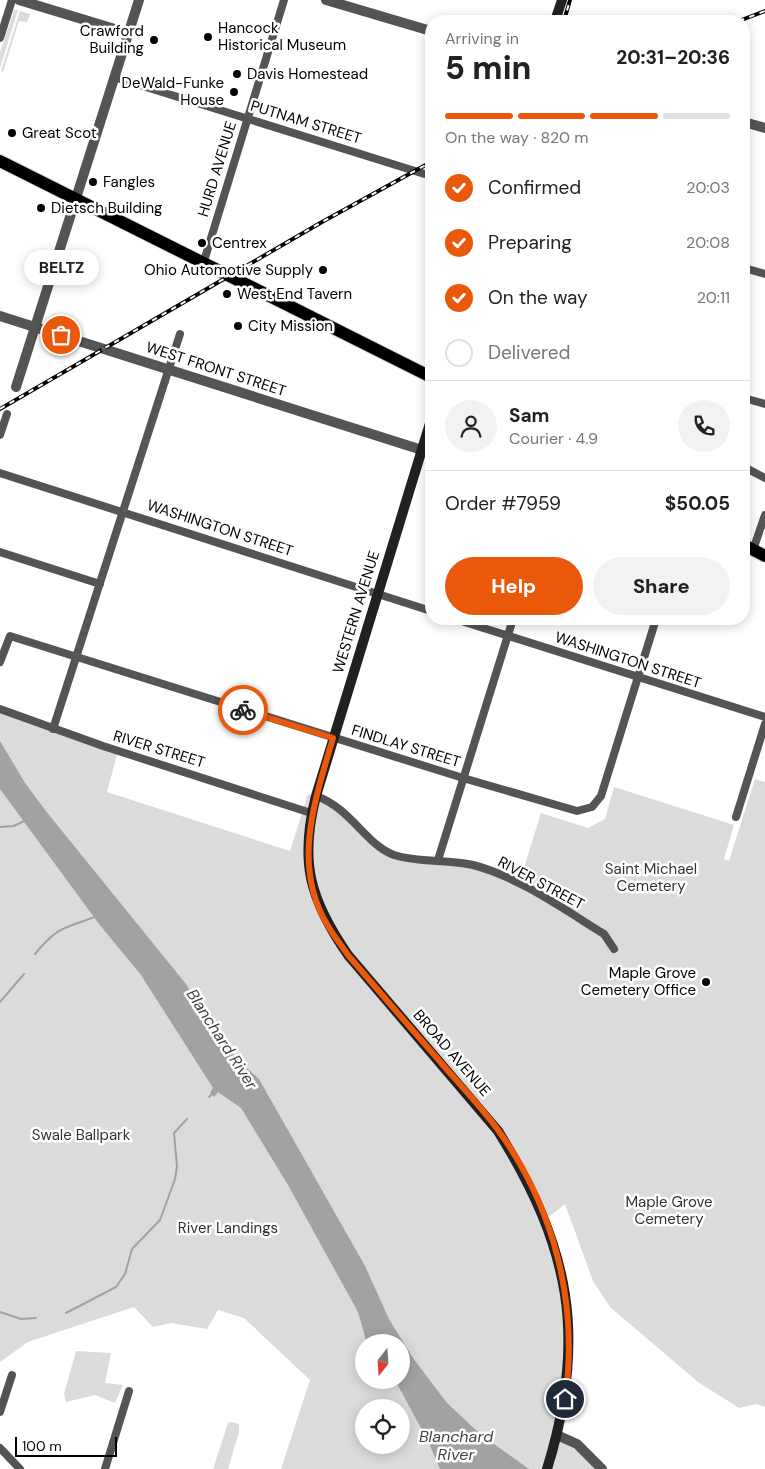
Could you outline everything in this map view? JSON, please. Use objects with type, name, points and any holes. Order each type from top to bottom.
[{"type":"highway","points":[[0,161],[204,261],[425,374]]},
{"type":"highway","points":[[750,548],[765,556]]},
{"type":"main road","points":[[557,15],[562,0]]},
{"type":"main road","name":"WESTERN AVENUE","points":[[311,813],[425,440]]},
{"type":"main road","name":"BROAD AVENUE","points":[[311,813],[308,836],[309,866],[317,902],[327,925],[348,955],[498,1131],[518,1163],[546,1219],[561,1272],[568,1333],[566,1389],[557,1435],[547,1469]]},
{"type":"street","points":[[0,38],[12,0]]},
{"type":"street","points":[[19,0],[128,34]]},
{"type":"street","points":[[16,387],[139,0]]},
{"type":"street","name":"HURD AVENUE","points":[[204,261],[284,0]]},
{"type":"street","points":[[326,0],[425,29]]},
{"type":"street","name":"PUTNAM STREET","points":[[114,77],[425,174]]},
{"type":"street","points":[[750,124],[765,128]]},
{"type":"street","points":[[750,270],[765,274]]},
{"type":"street","name":"WEST FRONT STREET","points":[[0,316],[422,450]]},
{"type":"street","points":[[53,729],[125,512],[180,334]]},
{"type":"street","points":[[750,400],[765,404]]},
{"type":"street","points":[[0,435],[7,414]]},
{"type":"street","points":[[750,470],[765,478]]},
{"type":"street","name":"WASHINGTON STREET","points":[[0,473],[425,609]]},
{"type":"street","points":[[750,543],[765,515]]},
{"type":"street","points":[[0,552],[100,584]]},
{"type":"street","name":"WASHINGTON STREET","points":[[475,625],[765,717]]},
{"type":"street","points":[[438,860],[511,625]]},
{"type":"street","points":[[638,678],[654,625]]},
{"type":"street","name":"FINDLAY STREET","points":[[0,662],[10,636],[463,778],[571,810],[582,811],[592,807],[601,796],[638,678]]},
{"type":"street","name":"RIVER STREET","points":[[0,709],[53,729],[311,813]]},
{"type":"street","points":[[736,817],[765,724]]},
{"type":"street","name":"RIVER STREET","points":[[316,796],[333,803],[390,853],[404,857],[473,865],[518,884],[604,934],[614,949]]},
{"type":"street","points":[[0,1412],[12,1375]]},
{"type":"street","points":[[105,1469],[129,1391]]},
{"type":"street","points":[[557,1435],[577,1444],[602,1469]]},
{"type":"street","points":[[0,1448],[20,1469]]},
{"type":"green space","points":[[14,10],[18,10],[0,68],[0,53]]},
{"type":"green space","points":[[20,11],[30,14],[27,22],[19,21],[3,72],[1,71]]},
{"type":"green space","points":[[0,709],[118,751],[107,792],[290,851],[308,794],[328,800],[390,853],[458,862],[519,884],[541,813],[588,828],[605,819],[614,787],[734,825],[724,859],[729,861],[755,779],[765,782],[765,1407],[756,1404],[739,1408],[698,1382],[610,1307],[593,1281],[565,1204],[546,1219],[565,1292],[569,1353],[557,1435],[601,1469],[281,1469],[310,1380],[244,1318],[218,1310],[207,1329],[171,1323],[153,1327],[134,1307],[28,1342],[0,1362]]},
{"type":"green space","points":[[76,1351],[111,1353],[105,1383],[123,1385],[115,1403],[95,1395],[66,1402],[64,1394]]},
{"type":"green space","points":[[228,1423],[239,1424],[239,1432],[228,1469],[213,1469]]},
{"type":"water","name":"Blanchard River","points":[[0,741],[25,783],[45,810],[186,984],[215,1031],[240,1062],[259,1079],[365,1266],[389,1319],[398,1334],[364,1334],[358,1312],[288,1185],[241,1108],[218,1092],[214,1097],[210,1093],[213,1088],[141,975],[99,924],[0,789]]},
{"type":"water","name":"Blanchard River","points":[[410,1353],[447,1403],[480,1434],[529,1469],[440,1469],[428,1441],[410,1408],[410,1399],[405,1399],[400,1389],[410,1389]]},
{"type":"waterway","points":[[0,827],[14,826],[24,821]]},
{"type":"waterway","points":[[35,954],[55,933],[95,917]]},
{"type":"waterway","points":[[0,1002],[24,974]]},
{"type":"waterway","points":[[66,1313],[116,1287],[125,1274],[132,1249],[160,1220],[175,1179],[177,1166],[174,1133],[187,1119]]},
{"type":"waterway","points":[[0,1312],[21,1319],[36,1318]]},
{"type":"railway","points":[[566,15],[570,0]]},
{"type":"railway","points":[[750,17],[765,11]]},
{"type":"railway","points":[[0,409],[322,222],[425,165]]},
{"type":"way so far","points":[[61,335],[170,371],[76,656],[243,710]]},
{"type":"place","name":"Hancock Historical Museum","points":[[208,37]]},
{"type":"place","name":"Crawford Building","points":[[154,40]]},
{"type":"place","name":"Davis Homestead","points":[[237,74]]},
{"type":"place","name":"DeWald-Funke House","points":[[234,92]]},
{"type":"place","name":"Great Scot","points":[[12,133]]},
{"type":"place","name":"Fangles","points":[[93,182]]},
{"type":"place","name":"Dietsch Building","points":[[41,208]]},
{"type":"place","name":"Centrex","points":[[202,243]]},
{"type":"place","name":"Ohio Automotive Supply","points":[[323,270]]},
{"type":"place","name":"West End Tavern","points":[[227,294]]},
{"type":"place","name":"City Mission","points":[[238,326]]},
{"type":"place","name":"BELTZ","points":[[61,335]]},
{"type":"place","name":"Maple Grove Cemetery Office","points":[[706,982]]},
{"type":"route","points":[[243,710],[333,738],[309,825],[308,856],[310,877],[317,902],[327,925],[348,955],[480,1107],[498,1131],[534,1193],[552,1238],[565,1292],[569,1353],[565,1399]]},
{"type":"park label","name":"Saint Michael Cemetery","points":[[651,878]]},
{"type":"park label","name":"Swale Ballpark","points":[[81,1135]]},
{"type":"park label","name":"Maple Grove Cemetery","points":[[669,1210]]},
{"type":"park label","name":"River Landings","points":[[228,1228]]}]
